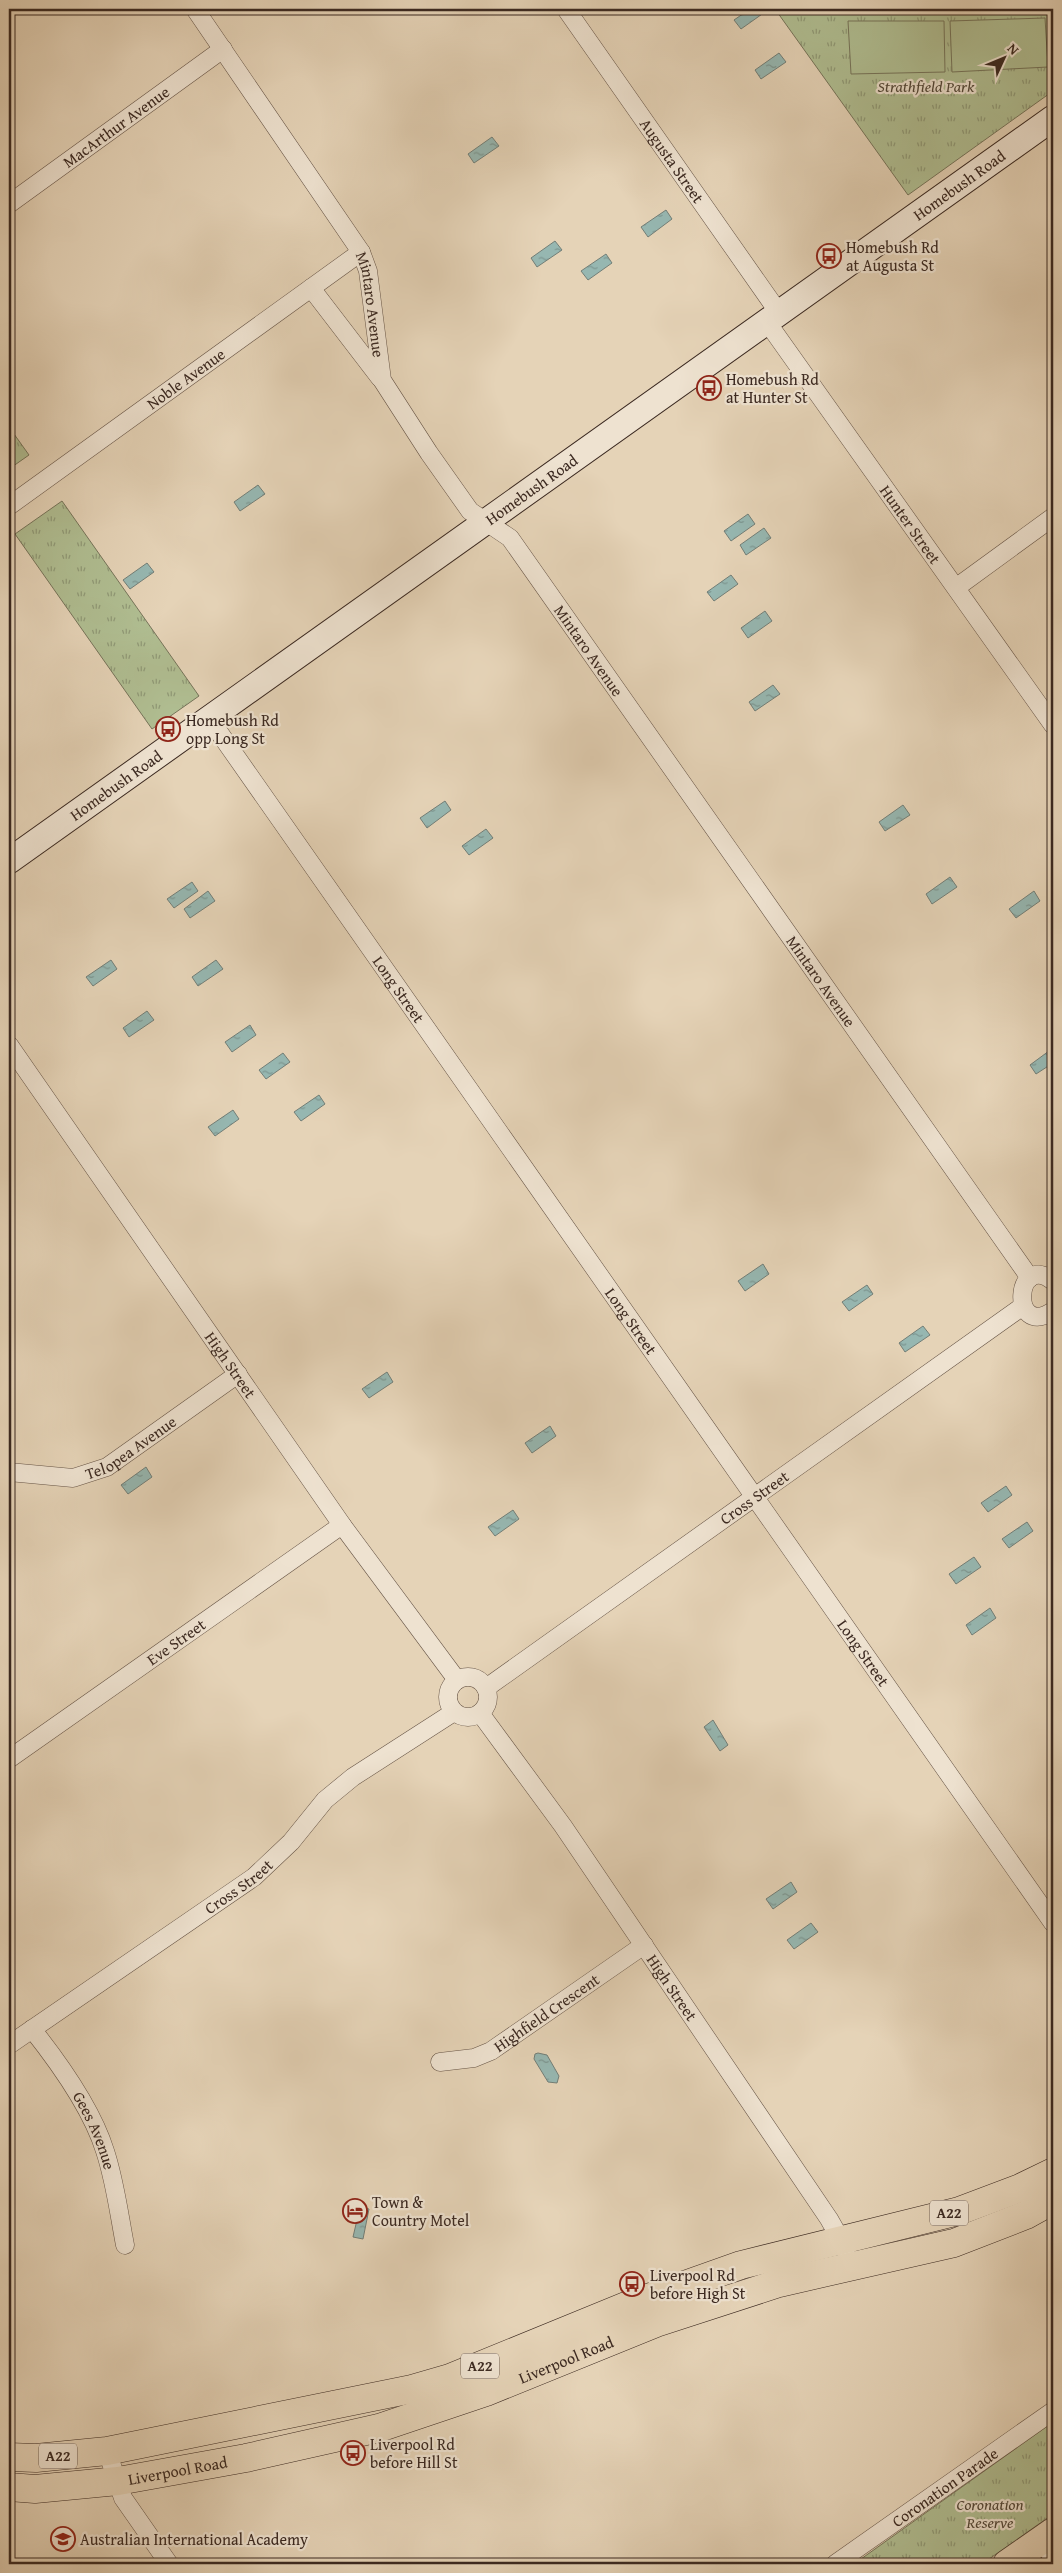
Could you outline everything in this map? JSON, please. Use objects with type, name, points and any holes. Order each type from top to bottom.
[{"type":"main road","name":"Homebush Road","points":[[9,861],[1053,118]]},
{"type":"main road","name":"Liverpool Road","points":[[9,2457],[36,2458],[107,2451],[369,2399],[435,2383],[683,2285],[740,2265],[959,2211],[1020,2188],[1053,2172]]},
{"type":"main road","name":"Liverpool Road","points":[[9,2487],[35,2489],[118,2481],[246,2458],[379,2428],[486,2392],[656,2323],[779,2283],[857,2267],[954,2243],[992,2229],[1053,2200]]},
{"type":"main road","points":[[1008,2564],[1049,2543]]},
{"type":"street","name":"Mintaro Avenue","points":[[195,9],[361,252],[368,271],[382,380],[429,454],[470,511],[487,520],[510,538],[1030,1278]]},
{"type":"street","name":"Augusta Street","points":[[566,9],[773,317]]},
{"type":"street","name":"MacArthur Avenue","points":[[9,204],[223,49]]},
{"type":"street","name":"Noble Avenue","points":[[9,506],[361,252]]},
{"type":"street","points":[[311,288],[382,380]]},
{"type":"street","name":"Hunter Street","points":[[773,317],[1053,725]]},
{"type":"street","points":[[957,587],[1053,517]]},
{"type":"street","name":"Long Street","points":[[209,718],[1053,1923]]},
{"type":"street","name":"High Street","points":[[9,1045],[342,1525],[457,1680]]},
{"type":"street","points":[[1053,1280],[1043,1276],[1030,1278],[1022,1287],[1021,1300],[1023,1306],[1033,1315],[1040,1316],[1053,1312]]},
{"type":"street","name":"Cross Street","points":[[486,1688],[754,1495],[1023,1306]]},
{"type":"street","name":"Telopea Avenue","points":[[9,1472],[73,1478],[107,1467],[238,1374]]},
{"type":"street","name":"Eve Street","points":[[9,1759],[342,1525]]},
{"type":"street","points":[[471,1677],[477,1679],[486,1688],[487,1702],[480,1713],[466,1717],[454,1712],[450,1706],[448,1693],[457,1680],[471,1677]]},
{"type":"street","name":"Cross Street","points":[[9,2045],[254,1877],[291,1842],[325,1800],[353,1777],[454,1712]]},
{"type":"street","name":"High Street","points":[[480,1713],[563,1826],[644,1945],[841,2239],[857,2267]]},
{"type":"street","name":"Highfield Crescent","points":[[440,2062],[474,2058],[491,2051],[644,1945]]},
{"type":"street","name":"Gees Avenue","points":[[32,2029],[71,2084],[90,2116],[105,2149],[125,2245]]},
{"type":"street","name":"Coronation Parade","points":[[836,2564],[1053,2411]]},
{"type":"street","points":[[107,2451],[123,2498],[169,2564]]},
{"type":"green space","name":"Strathfield Park","points":[[775,9],[1053,9],[1053,91],[908,195]]},
{"type":"green space","points":[[1045,18],[1048,67],[952,72],[950,21]]},
{"type":"green space","points":[[848,21],[944,21],[945,72],[851,74]]},
{"type":"green space","points":[[9,427],[29,455],[9,469]]},
{"type":"green space","points":[[62,501],[199,696],[152,729],[15,534]]},
{"type":"green space","name":"Coronation Reserve","points":[[1053,2422],[1053,2514],[982,2564],[854,2564]]},
{"type":"water","points":[[750,9],[763,9],[765,12],[741,29],[734,20]]},
{"type":"water","points":[[779,53],[786,62],[761,79],[755,70]]},
{"type":"water","points":[[492,137],[499,146],[474,163],[468,154]]},
{"type":"water","points":[[666,210],[672,219],[648,237],[641,227]]},
{"type":"water","points":[[555,241],[562,250],[537,267],[531,258]]},
{"type":"water","points":[[606,254],[612,263],[588,280],[581,271]]},
{"type":"water","points":[[258,485],[265,494],[240,511],[234,502]]},
{"type":"water","points":[[748,514],[755,524],[731,541],[724,531]]},
{"type":"water","points":[[764,528],[771,538],[746,555],[740,545]]},
{"type":"water","points":[[147,563],[154,572],[130,589],[123,580]]},
{"type":"water","points":[[731,575],[738,584],[714,601],[707,592]]},
{"type":"water","points":[[765,611],[772,621],[748,638],[741,628]]},
{"type":"water","points":[[773,685],[780,694],[755,711],[749,702]]},
{"type":"water","points":[[445,801],[451,810],[427,828],[420,818]]},
{"type":"water","points":[[903,805],[910,815],[885,831],[879,822]]},
{"type":"water","points":[[486,829],[493,838],[469,855],[462,846]]},
{"type":"water","points":[[950,877],[957,887],[932,904],[926,894]]},
{"type":"water","points":[[192,882],[198,891],[174,908],[167,899]]},
{"type":"water","points":[[208,891],[215,901],[190,918],[184,909]]},
{"type":"water","points":[[1034,891],[1040,901],[1016,918],[1009,909]]},
{"type":"water","points":[[111,960],[117,969],[93,986],[86,977]]},
{"type":"water","points":[[216,960],[223,969],[198,986],[192,977]]},
{"type":"water","points":[[147,1011],[154,1020],[129,1037],[123,1028]]},
{"type":"water","points":[[250,1025],[256,1035],[232,1052],[225,1042]]},
{"type":"water","points":[[1053,1048],[1053,1063],[1036,1074],[1030,1065]]},
{"type":"water","points":[[283,1053],[290,1062],[266,1079],[259,1070]]},
{"type":"water","points":[[319,1095],[325,1104],[301,1121],[294,1112]]},
{"type":"water","points":[[233,1110],[239,1119],[215,1136],[208,1127]]},
{"type":"water","points":[[763,1264],[769,1274],[745,1291],[738,1281]]},
{"type":"water","points":[[867,1285],[873,1294],[849,1311],[842,1302]]},
{"type":"water","points":[[923,1326],[930,1335],[905,1352],[899,1343]]},
{"type":"water","points":[[387,1372],[393,1382],[369,1398],[362,1389]]},
{"type":"water","points":[[550,1426],[556,1436],[532,1453],[525,1443]]},
{"type":"water","points":[[146,1467],[152,1477],[128,1494],[121,1485]]},
{"type":"water","points":[[1006,1486],[1012,1495],[988,1512],[981,1503]]},
{"type":"water","points":[[513,1510],[519,1519],[495,1536],[488,1527]]},
{"type":"water","points":[[1027,1522],[1033,1531],[1009,1548],[1002,1539]]},
{"type":"water","points":[[974,1557],[981,1567],[956,1584],[949,1574]]},
{"type":"water","points":[[990,1608],[996,1618],[972,1635],[966,1625]]},
{"type":"water","points":[[713,1720],[728,1745],[720,1751],[704,1727]]},
{"type":"water","points":[[791,1882],[797,1892],[773,1909],[766,1899]]},
{"type":"water","points":[[811,1923],[818,1932],[794,1949],[787,1940]]},
{"type":"water","points":[[535,2054],[547,2055],[559,2076],[557,2083],[548,2082],[534,2059]]},
{"type":"water","points":[[360,2207],[369,2209],[363,2239],[353,2237]]},
{"type":"place","name":"Homebush Rd at Augusta St","points":[[829,256]]},
{"type":"place","name":"Homebush Rd at Hunter St","points":[[709,388]]},
{"type":"place","name":"Homebush Rd opp Long St","points":[[168,729]]},
{"type":"place","name":"Town & Country Motel","points":[[355,2211]]},
{"type":"place","name":"Liverpool Rd before High St","points":[[632,2284]]},
{"type":"place","name":"Liverpool Rd before Hill St","points":[[353,2453]]},
{"type":"place","name":"Australian International Academy","points":[[63,2539]]}]
